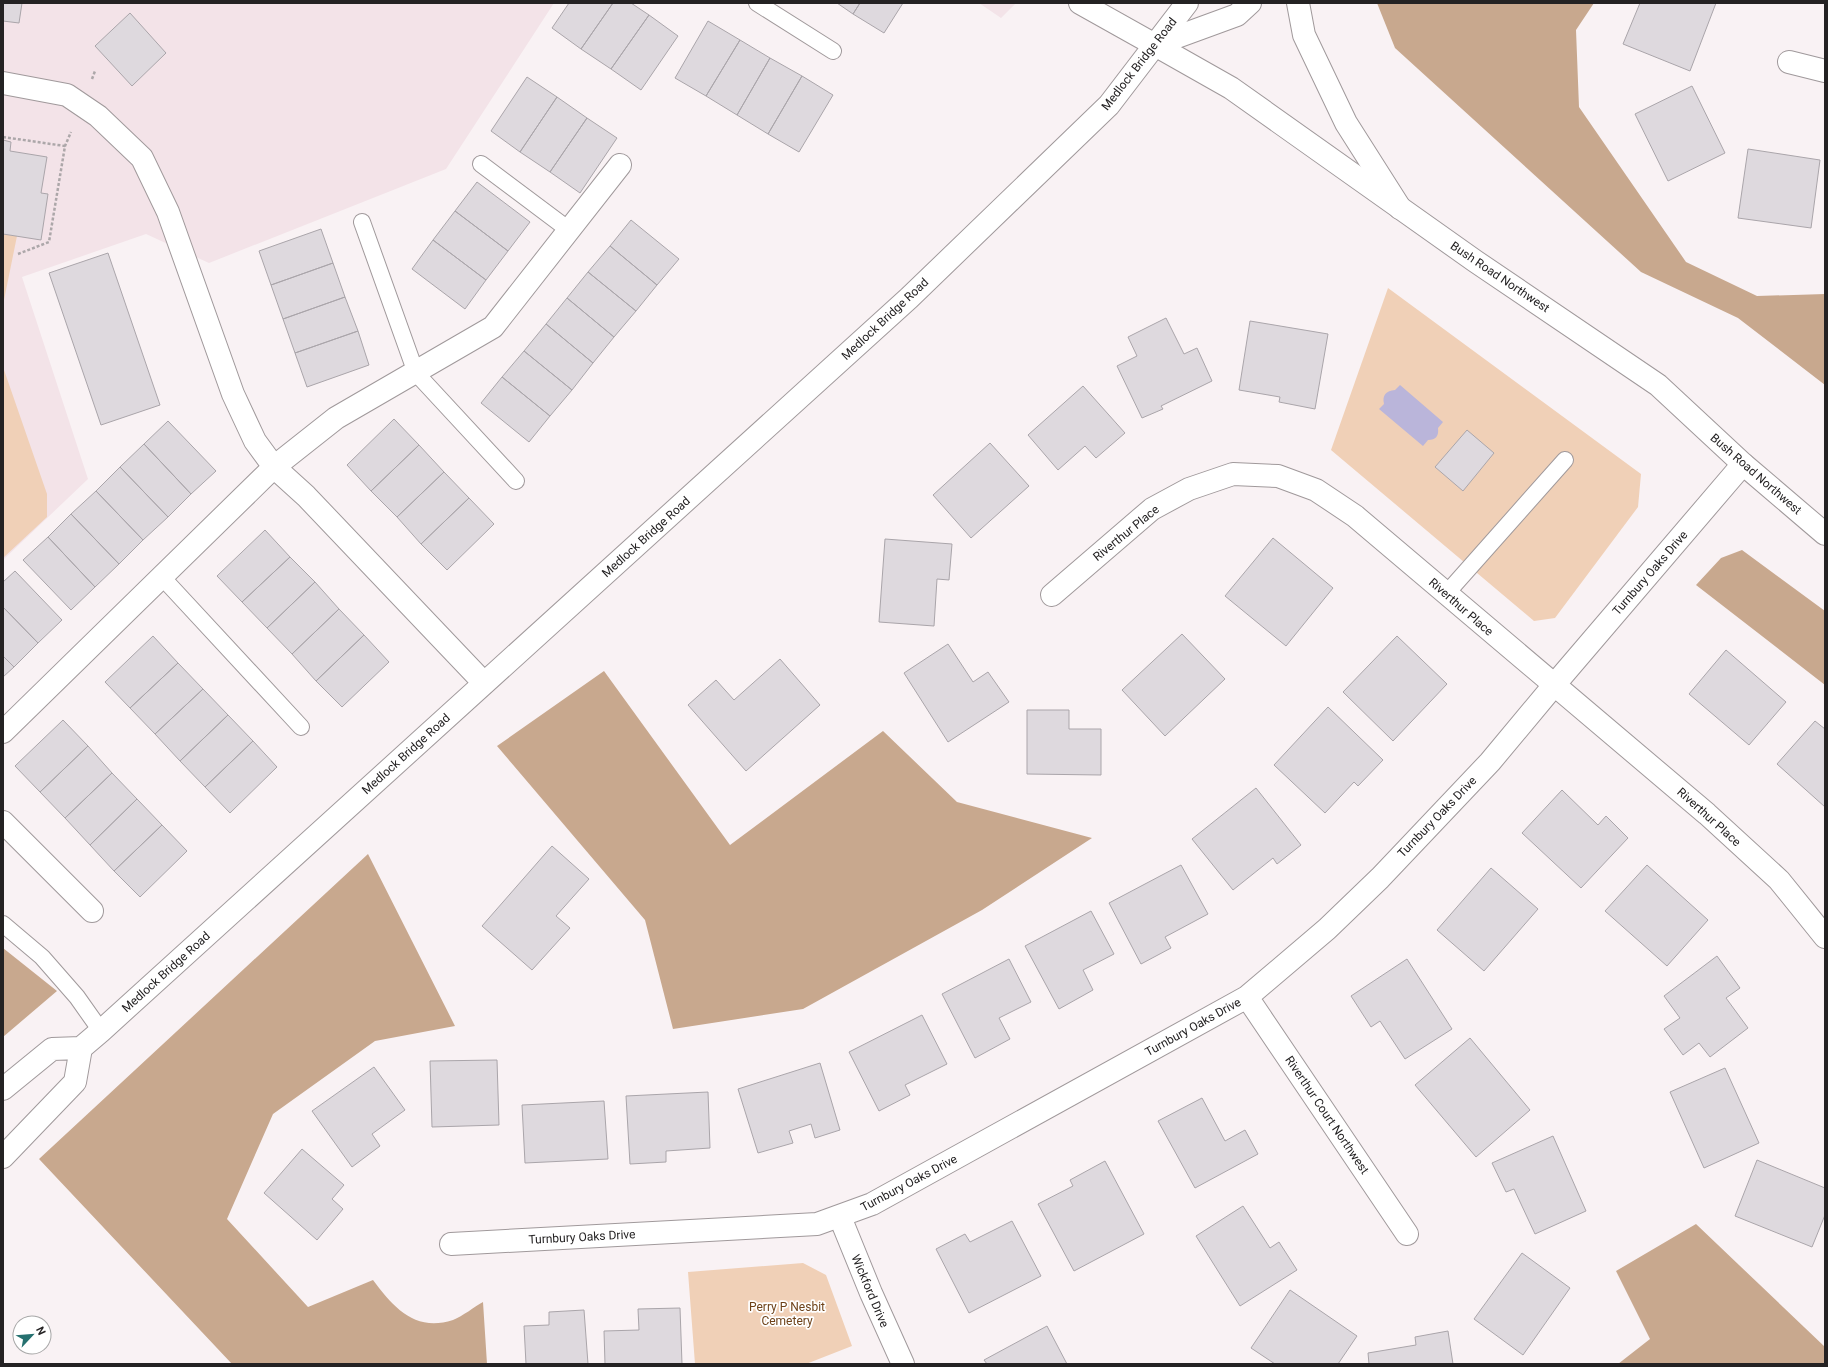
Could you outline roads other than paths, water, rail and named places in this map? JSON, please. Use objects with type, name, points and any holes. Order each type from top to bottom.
[{"type":"main road","name":"Bush Road Northwest","points":[[1080,3],[1231,88],[1400,208],[1658,385],[1743,464],[1825,534]]},
{"type":"main road","name":"Medlock Bridge Road","points":[[81,1048],[915,292],[1110,105],[1187,3]]},
{"type":"main road","points":[[1156,45],[1237,15],[1250,3]]},
{"type":"main road","points":[[1298,3],[1304,35],[1346,123],[1400,208]]},
{"type":"main road","points":[[1789,62],[1825,71]]},
{"type":"main road","points":[[3,84],[67,95],[98,116],[142,158],[168,212],[233,394],[255,441],[274,467],[306,496],[484,683]]},
{"type":"main road","points":[[3,732],[274,467],[336,418],[493,327],[620,165]]},
{"type":"main road","name":"Turnbury Oaks Drive","points":[[451,1244],[817,1224],[840,1217],[872,1204],[1247,998],[1327,929],[1380,878],[1490,762],[1743,464]]},
{"type":"main road","name":"Riverthur Place","points":[[1052,595],[1152,509],[1189,489],[1233,474],[1278,476],[1316,490],[1355,516],[1707,814],[1779,880],[1825,937]]},
{"type":"main road","points":[[3,822],[92,911]]},
{"type":"main road","name":"Riverthur Court Northwest","points":[[1247,998],[1407,1234]]},
{"type":"main road","points":[[3,1089],[52,1049],[81,1048],[75,1082],[3,1157]]},
{"type":"main road","name":"Wickford Drive","points":[[840,1217],[871,1293],[903,1364]]},
{"type":"lane","points":[[757,3],[833,51]]},
{"type":"lane","points":[[481,164],[569,230]]},
{"type":"lane","points":[[362,222],[416,373],[516,481]]},
{"type":"lane","points":[[1446,594],[1565,460]]},
{"type":"lane","points":[[161,576],[301,727]]},
{"type":"lane","points":[[3,924],[42,956],[77,997],[101,1031]]},
{"type":"park label","name":"Perry P Nesbit Cemetery","points":[[787,1314]]}]
